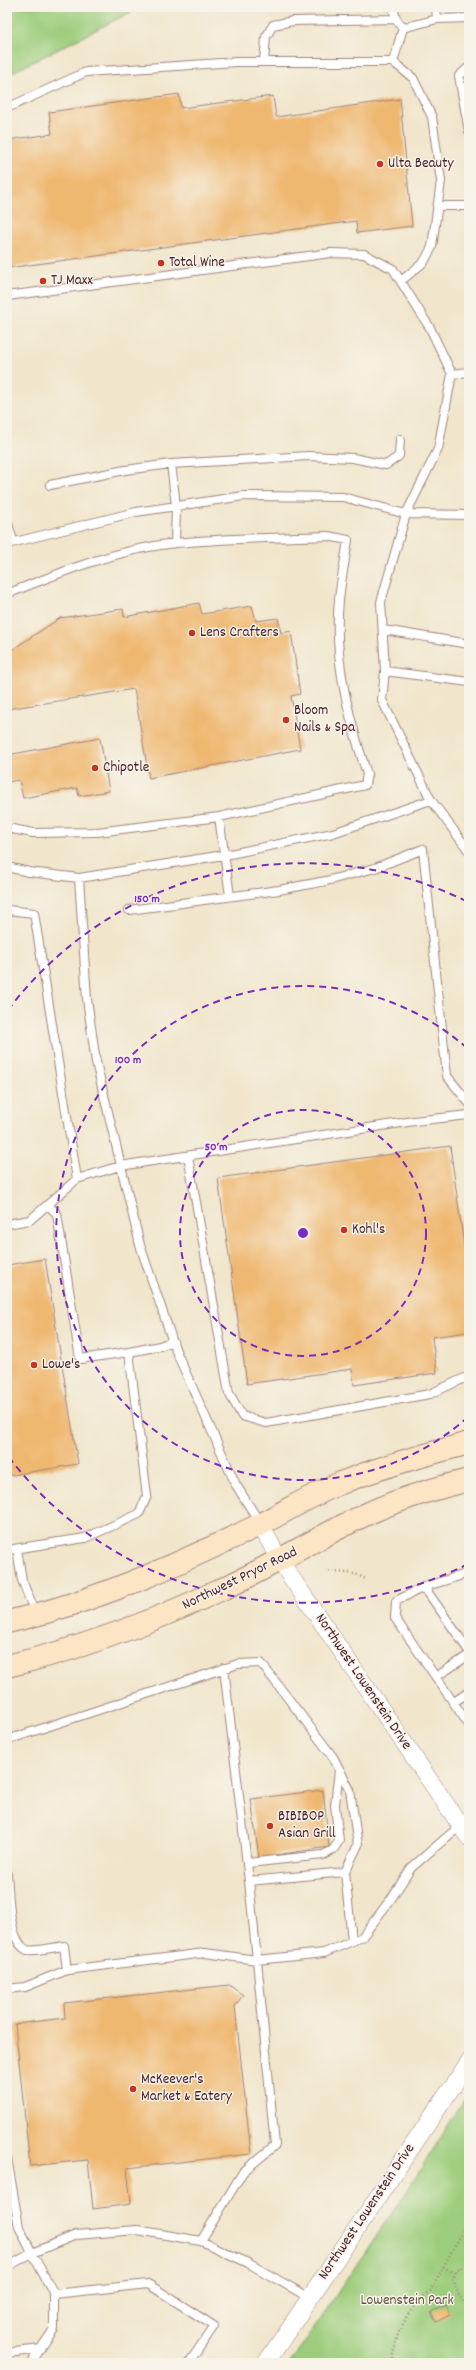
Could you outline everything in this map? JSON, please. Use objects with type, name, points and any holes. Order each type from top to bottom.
[{"type":"main road","points":[[7,1622],[36,1616],[130,1585],[260,1524],[336,1485],[408,1460],[469,1443]]},
{"type":"main road","name":"Northwest Pryor Road","points":[[7,1666],[38,1659],[136,1627],[218,1591],[280,1561],[369,1513],[444,1486],[469,1480]]},
{"type":"street","name":"Northwest Lowenstein Drive","points":[[260,1524],[280,1561],[464,1821],[469,1838]]},
{"type":"street","name":"Northwest Lowenstein Drive","points":[[266,2363],[469,2062]]},
{"type":"lane","points":[[393,7],[396,18],[404,28]]},
{"type":"lane","points":[[436,7],[437,19]]},
{"type":"lane","points":[[264,62],[266,37],[273,25],[292,21],[396,18]]},
{"type":"lane","points":[[404,28],[437,19],[469,18]]},
{"type":"lane","points":[[393,62],[404,28]]},
{"type":"lane","points":[[7,108],[86,72],[264,62],[393,62],[413,78],[432,117],[440,181],[432,247],[424,262],[401,281]]},
{"type":"lane","points":[[469,67],[459,76],[469,131]]},
{"type":"lane","points":[[438,206],[469,206]]},
{"type":"lane","points":[[7,296],[331,253],[364,254],[393,269],[430,328],[452,374],[438,449],[406,514],[381,602],[384,630],[385,671],[382,700],[431,800],[469,851]]},
{"type":"lane","points":[[452,374],[469,372]]},
{"type":"lane","points":[[50,485],[125,470],[171,464],[308,456],[353,458],[386,465],[399,456],[400,439]]},
{"type":"lane","points":[[171,464],[176,506],[175,543]]},
{"type":"lane","points":[[7,520],[10,542],[136,512],[244,496],[343,497],[406,514],[469,515]]},
{"type":"lane","points":[[7,594],[55,574],[117,555],[175,543],[328,536],[348,540],[339,601],[340,653],[347,708],[367,774],[365,785],[219,817],[97,832],[33,833],[7,828]]},
{"type":"lane","points":[[384,630],[469,644]]},
{"type":"lane","points":[[385,671],[469,682]]},
{"type":"lane","points":[[7,867],[29,872],[79,878],[224,855],[333,833],[431,800]]},
{"type":"lane","points":[[219,817],[230,896]]},
{"type":"lane","points":[[129,910],[278,890],[326,881],[375,868],[423,849],[447,1076],[469,1104]]},
{"type":"lane","points":[[79,878],[87,999],[96,1062],[140,1245],[173,1341],[236,1485],[260,1524]]},
{"type":"lane","points":[[7,910],[34,913],[77,1179]]},
{"type":"lane","points":[[7,1224],[30,1220],[77,1179],[120,1166],[414,1121],[469,1115]]},
{"type":"lane","points":[[188,1156],[229,1393],[242,1416],[266,1423],[430,1394],[469,1376]]},
{"type":"lane","points":[[48,1205],[57,1214],[80,1359],[160,1346],[173,1341]]},
{"type":"lane","points":[[7,1550],[85,1538],[111,1529],[139,1514],[147,1496],[128,1352]]},
{"type":"lane","points":[[17,1549],[22,1580],[36,1616]]},
{"type":"lane","points":[[469,1573],[424,1587],[396,1602],[395,1618],[469,1725]]},
{"type":"lane","points":[[424,1587],[469,1651]]},
{"type":"lane","points":[[436,1677],[469,1656]]},
{"type":"lane","points":[[7,1740],[224,1668],[238,1664],[261,1663],[333,1757],[350,1790],[358,1845],[345,1872],[352,1941]]},
{"type":"lane","points":[[201,2241],[243,2172],[275,2145],[248,1863],[224,1668]]},
{"type":"lane","points":[[454,1702],[469,1692]]},
{"type":"lane","points":[[248,1863],[323,1855],[333,1850],[339,1841],[335,1805],[339,1770]]},
{"type":"lane","points":[[7,1989],[25,1987],[67,1970],[205,1953],[258,1960],[324,1953],[362,1937],[391,1899],[411,1868],[464,1821]]},
{"type":"lane","points":[[249,1881],[345,1872]]},
{"type":"lane","points":[[7,1874],[14,1935],[19,1944],[28,1950],[64,1946],[67,1970]]},
{"type":"lane","points":[[7,2158],[19,2227],[54,2294],[54,2329],[31,2363]]},
{"type":"lane","points":[[7,2267],[32,2253],[76,2235],[129,2231],[201,2241],[248,2263],[310,2298]]},
{"type":"lane","points":[[54,2294],[148,2284],[214,2326],[189,2363]]},
{"type":"lane","points":[[7,2353],[41,2349]]},
{"type":"path","points":[[325,1571],[356,1574],[366,1579]]},
{"type":"path","points":[[391,2363],[398,2334],[407,2316],[417,2302],[430,2291],[469,2220]]},
{"type":"path","points":[[469,2264],[462,2265],[454,2273],[453,2279],[457,2291],[469,2307]]},
{"type":"path","points":[[443,2267],[454,2273]]},
{"type":"green space","points":[[7,7],[141,7],[7,75]]},
{"type":"green space","name":"Lowenstein Park","points":[[469,2093],[469,2363],[290,2363],[412,2183]]},
{"type":"building","points":[[179,94],[181,108],[273,96],[276,117],[400,99],[412,226],[357,233],[356,221],[7,268],[7,140],[52,134],[49,112]]},
{"type":"building","points":[[199,603],[202,614],[252,606],[256,621],[278,618],[281,633],[291,631],[300,694],[291,696],[300,749],[149,778],[134,689],[7,709],[7,653],[60,618],[123,609],[124,617]]},
{"type":"building","points":[[100,738],[109,791],[79,796],[77,788],[23,798],[19,780],[7,782],[7,755]]},
{"type":"building","name":"Kohl's","points":[[450,1146],[469,1282],[469,1332],[432,1337],[437,1373],[354,1385],[352,1369],[247,1384],[218,1178]]},
{"type":"building","name":"Lowe's","points":[[45,1259],[78,1464],[7,1476],[7,1265]]},
{"type":"building","points":[[323,1790],[329,1847],[275,1855],[276,1858],[259,1859],[251,1799]]},
{"type":"building","name":"McKeever's Market & Eatery","points":[[229,1985],[243,1995],[235,2006],[251,2154],[127,2168],[131,2204],[93,2209],[88,2160],[30,2166],[15,2024],[65,2018],[64,2003]]},
{"type":"building","points":[[446,2305],[450,2315],[436,2322],[431,2312]]},
{"type":"place","name":"Ulta Beauty","points":[[380,164]]},
{"type":"place","name":"Total Wine","points":[[161,263]]},
{"type":"place","name":"TJ Maxx","points":[[43,281]]},
{"type":"place","name":"Lens Crafters","points":[[192,633]]},
{"type":"place","name":"Bloom Nails & Spa","points":[[286,720]]},
{"type":"place","name":"Chipotle","points":[[95,768]]},
{"type":"place","name":"Kohl's","points":[[344,1230]]},
{"type":"place","name":"Lowe's","points":[[34,1365]]},
{"type":"place","name":"BIBIBOP Asian Grill","points":[[270,1826]]},
{"type":"place","name":"McKeever's Market & Eatery","points":[[133,2089]]}]
